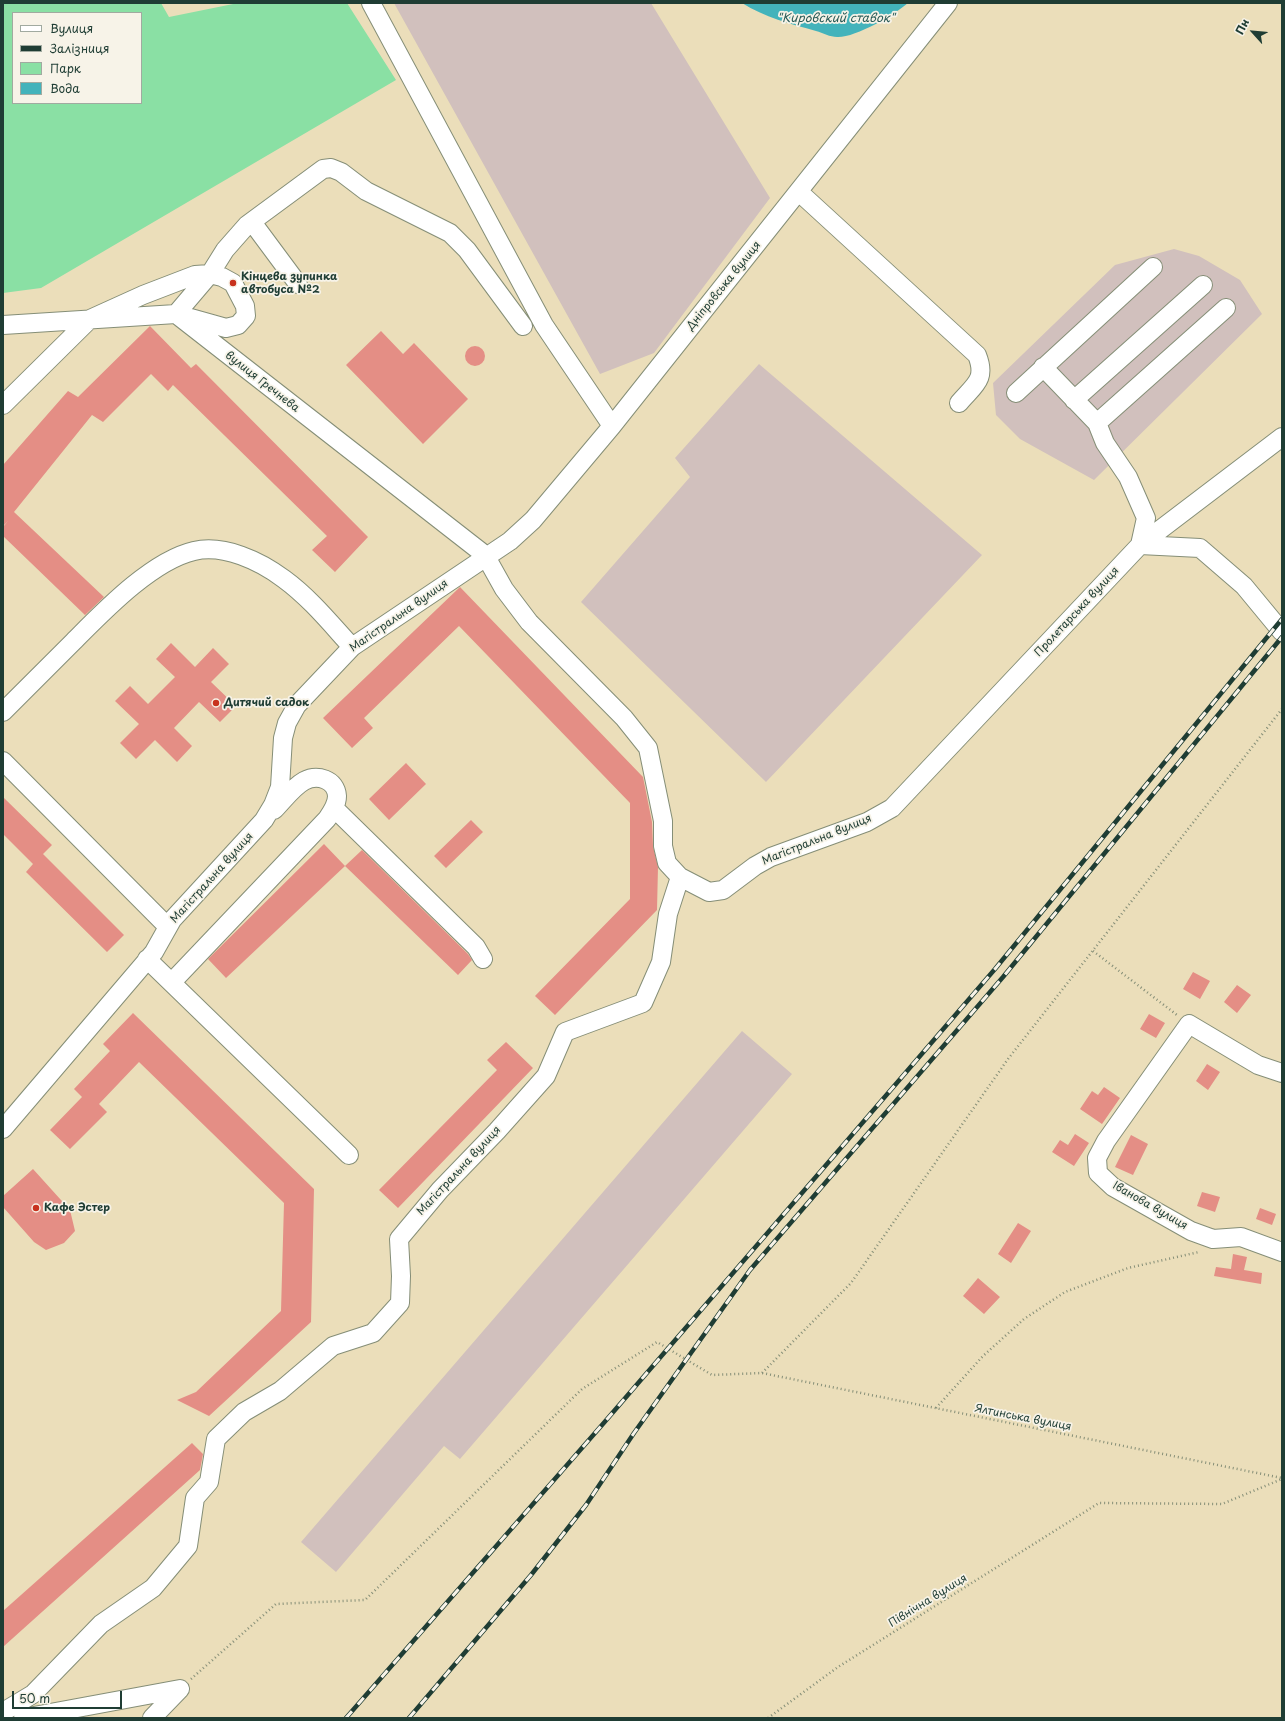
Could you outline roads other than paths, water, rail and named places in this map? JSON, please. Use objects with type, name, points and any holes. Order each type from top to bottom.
[{"type":"street","points":[[371,3],[544,325],[612,426]]},
{"type":"street","name":"Дніпровська вулиця","points":[[486,555],[510,541],[533,520],[612,426],[948,3]]},
{"type":"street","points":[[176,314],[210,274],[225,250],[252,222],[323,169],[331,168],[341,172],[380,198],[450,233],[467,250],[523,326]]},
{"type":"street","points":[[799,192],[977,355],[981,366],[981,375],[959,403]]},
{"type":"street","points":[[252,222],[298,284]]},
{"type":"street","points":[[1016,392],[1153,267]]},
{"type":"street","points":[[3,325],[90,319],[176,314],[226,328],[238,325],[246,316],[245,306],[233,283],[222,277],[210,274],[195,275],[143,295],[90,319],[3,405]]},
{"type":"street","points":[[1074,400],[1203,285]]},
{"type":"street","points":[[1097,423],[1226,308]]},
{"type":"street","name":"вулиця Гречнева","points":[[176,314],[486,555]]},
{"type":"street","points":[[1043,367],[1097,423],[1105,443],[1128,477],[1146,518],[1140,545],[1200,548],[1244,586],[1282,632]]},
{"type":"street","name":"Пролетарська вулиця","points":[[892,808],[1140,545],[1282,437]]},
{"type":"street","points":[[3,712],[127,590],[172,559],[195,551],[232,553],[248,558],[272,571],[297,589],[352,647]]},
{"type":"street","name":"Магістральна вулиця","points":[[3,1129],[147,960],[172,920],[264,820],[273,805],[280,787],[282,738],[287,723],[297,705],[352,647],[486,555],[504,589],[529,622],[624,718],[648,748],[663,821],[663,846],[667,863],[680,878],[709,892],[723,890],[755,866],[771,857],[867,822],[892,808]]},
{"type":"street","points":[[3,761],[168,926]]},
{"type":"street","points":[[172,982],[318,829],[334,808],[337,796],[333,785],[324,778],[313,777],[302,782],[264,820]]},
{"type":"street","points":[[334,808],[472,943],[482,959]]},
{"type":"street","name":"Магістральна вулиця","points":[[3,1712],[33,1694],[101,1624],[153,1588],[188,1546],[195,1498],[209,1482],[216,1439],[244,1412],[280,1391],[333,1346],[373,1333],[400,1303],[401,1276],[399,1239],[440,1190],[497,1131],[546,1076],[565,1032],[643,1003],[661,962],[668,914],[680,878]]},
{"type":"street","points":[[147,960],[172,982],[349,1155]]},
{"type":"street","name":"Іванова вулиця","points":[[1282,1073],[1258,1065],[1189,1024],[1106,1141],[1097,1158],[1098,1173],[1114,1187],[1191,1231],[1213,1239],[1241,1237],[1282,1252]]},
{"type":"street","points":[[23,1718],[180,1689],[152,1718]]},
{"type":"water","name":"\"Кировский ставок\"","points":[[742,3],[908,3],[894,14],[864,30],[854,34],[837,37],[829,36],[778,20]]},
{"type":"railway","points":[[346,1718],[602,1425],[995,969],[1282,619]]},
{"type":"railway","points":[[409,1718],[531,1575],[586,1505],[634,1433],[750,1270],[1003,977],[1282,637]]},
{"type":"place","name":"Кінцева зупинка автобуса №2","points":[[233,283]]},
{"type":"place","name":"Дитячий садок","points":[[216,703]]},
{"type":"place","name":"Кафе Эстер","points":[[36,1208]]}]
